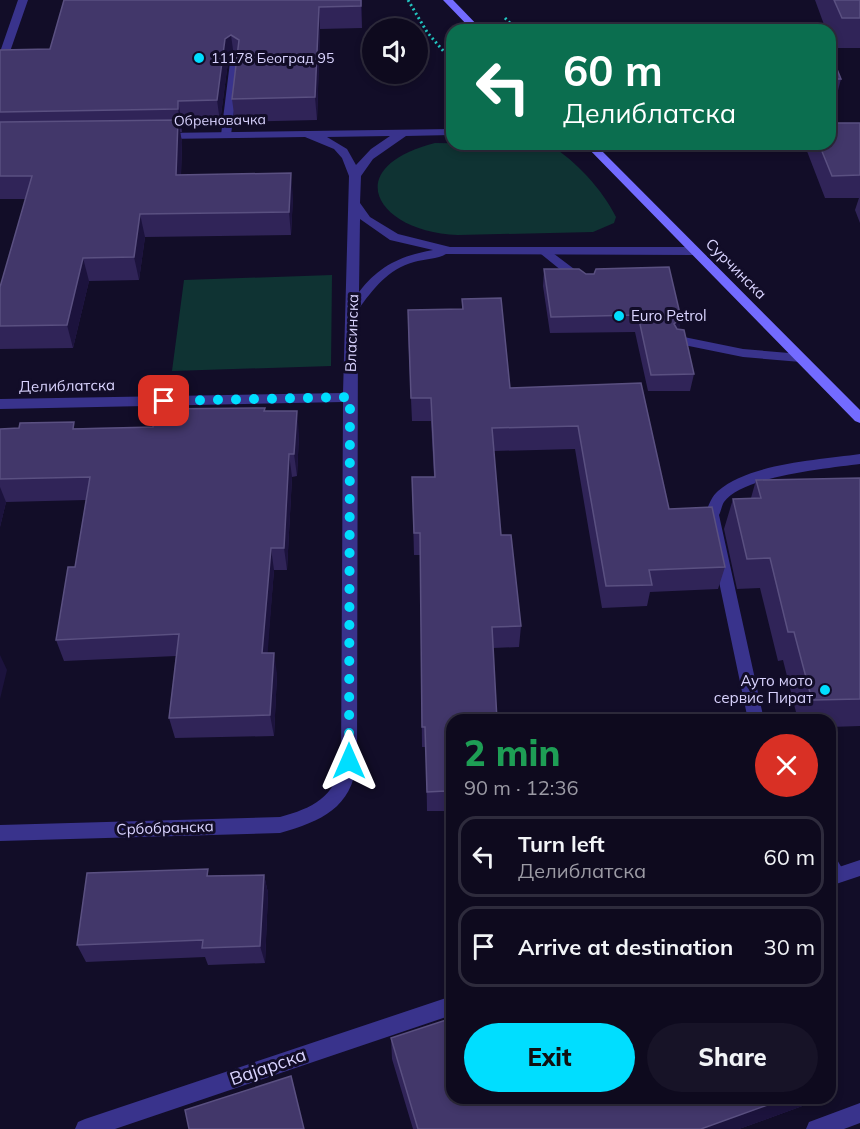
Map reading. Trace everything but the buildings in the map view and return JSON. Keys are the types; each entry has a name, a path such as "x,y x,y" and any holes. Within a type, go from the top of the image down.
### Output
{"main road":[{"path":"448,0 471,24"},
{"name":"Сурчинска","path":"595,150 860,418"}],"street":[{"path":"0,66 23,0"},
{"path":"226,135 235,63"},
{"path":"355,176 359,168 378,149 404,132"},
{"name":"Обреновачка","path":"155,136 446,132"},
{"name":"Власинска","path":"305,134 324,139 344,151 355,176 350,397 349,761 344,786 325,806"},
{"path":"354,203 366,219 394,237 450,251"},
{"path":"353,308 373,281 388,266 403,260 450,251 694,251"},
{"path":"545,251 588,285"},
{"path":"679,340 743,353 801,358"},
{"name":"Делиблатска","path":"0,404 350,397"},
{"path":"755,714 712,515 720,496 738,484 795,470 860,459"},
{"name":"Србобранска","path":"0,833 280,825 309,817 325,806"},
{"path":"836,871 860,868"},
{"name":"Вајарска","path":"85,1129 446,1007"},
{"path":"816,1129 860,1113"}],"path":[{"path":"408,0 427,32 446,54"}],"green space":[{"path":"435,143 446,143 446,150 557,150 588,176 616,217 614,223 593,232 458,235 430,231 407,223 390,212 380,198 378,183 386,168 405,154"},
{"path":"332,275 331,366 172,371 184,280"}],"place":[{"name":"11178 Београд 95","path":"199,58"},
{"name":"Euro Petrol","path":"619,316"},
{"name":"Ауто мото сервис Пират","path":"825,690"}],"route":[{"path":"164,401 350,397 349,761"}]}
